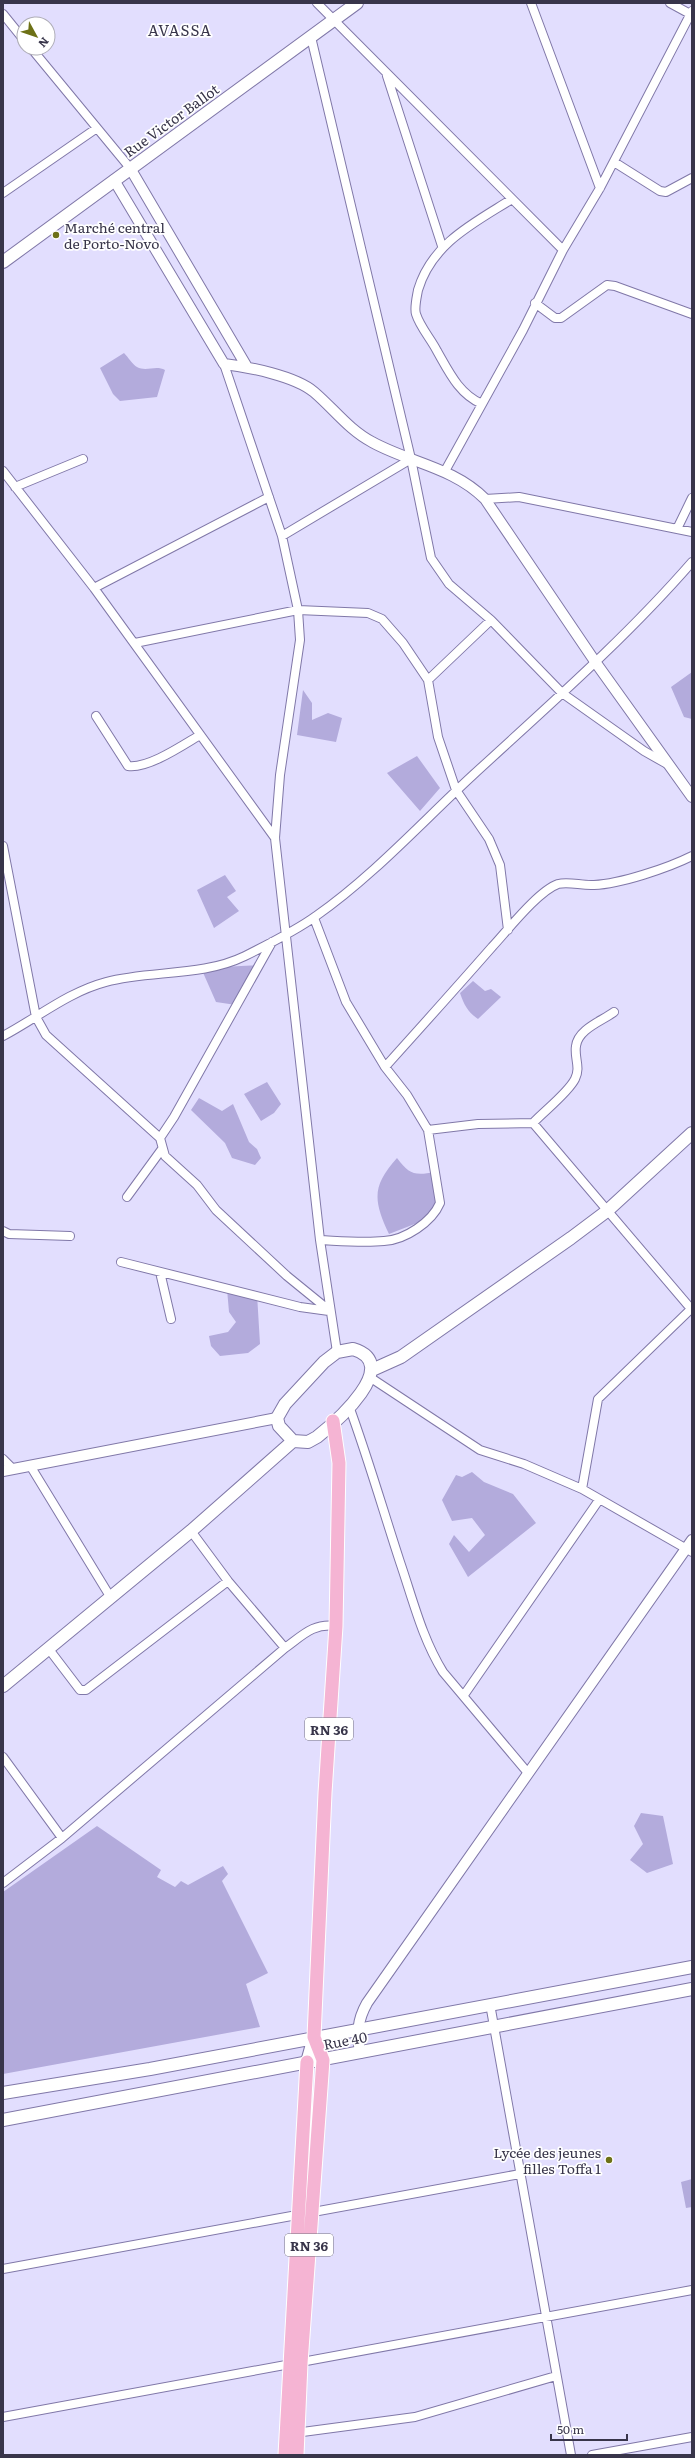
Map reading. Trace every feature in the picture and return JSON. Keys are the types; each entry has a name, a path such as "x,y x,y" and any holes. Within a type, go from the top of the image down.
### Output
{"main road":[{"name":"Rue Victor Ballot","path":"3,262 357,3"},
{"path":"3,1686 191,1531 293,1442 308,1442 324,1432 361,1394 372,1374 401,1357 571,1238 607,1211 692,1133"},
{"path":"293,1442 279,1426 277,1418 285,1404 324,1362 337,1352 353,1349 360,1352 370,1362 372,1374"},
{"name":"RN 36","path":"305,2212 306,2062 314,2036 325,1793 336,1626 339,1463 334,1421"},
{"name":"Rue 40","path":"3,2093 150,2069 314,2036 692,1967"},
{"name":"Rue 40","path":"3,2120 692,1989"},
{"name":"RN 36","path":"297,2455 292,2434 305,2212 323,2060 314,2036"},
{"name":"RN 36","path":"285,2455 292,2434"}],"street":[{"path":"316,3 563,250"},
{"path":"531,3 600,188"},
{"path":"445,471 523,330 535,303 563,250 600,188 692,13 670,3"},
{"path":"3,14 16,30"},
{"path":"311,37 411,459 431,558 449,584 491,620 562,693 644,751 667,764"},
{"path":"38,56 130,168 247,367"},
{"path":"387,74 442,246"},
{"path":"3,193 96,128"},
{"path":"614,162 660,191 666,192 692,178"},
{"path":"114,180 224,364 282,536 298,610 300,640 280,775 275,838 320,1240 337,1352"},
{"path":"482,404 470,398 461,389 415,313 421,281 434,256 442,246 453,236 512,199"},
{"path":"535,303 555,318 561,318 608,285 616,286 692,314"},
{"path":"224,364 247,367 305,386 362,437 386,450 445,471 475,489 485,499 596,663 692,797"},
{"path":"15,487 83,459"},
{"path":"282,536 411,459"},
{"path":"3,471 135,643 200,736 275,838"},
{"path":"94,588 269,497"},
{"path":"485,499 519,497 692,532"},
{"path":"677,529 692,498"},
{"path":"3,1036 36,1017 56,1003 105,982 186,971 222,964 243,957 314,918 360,880 456,790 596,663 666,592 692,562"},
{"path":"135,643 298,610 375,614 382,619 403,643 428,680 438,737 456,790 489,839 500,864 508,930"},
{"path":"428,680 491,620"},
{"path":"96,716 128,766 135,767 169,753 200,736"},
{"path":"3,846 36,1017 40,1027 54,1044 160,1138 162,1149 171,1163 197,1185 216,1210 287,1276 330,1311"},
{"path":"385,1067 508,930 548,889 558,884 609,884 645,873 657,872 692,856"},
{"path":"314,918 346,1002 385,1067 407,1095 428,1130 440,1203 430,1218 402,1236 385,1242 320,1240"},
{"path":"160,1138 174,1117 272,941"},
{"path":"428,1130 478,1124 533,1123 574,1081 579,1065 576,1045 581,1036 589,1027 602,1021 614,1012"},
{"path":"533,1123 692,1309 598,1398 582,1489"},
{"path":"128,1197 162,1149"},
{"path":"3,1231 9,1234 70,1236"},
{"path":"120,1262 300,1307 330,1311"},
{"path":"160,1272 171,1319"},
{"path":"360,2053 356,2029 360,2015 367,2003 528,1773 690,1547 599,1500 582,1489 524,1464 480,1450 372,1374"},
{"path":"349,1406 376,1480 386,1522 417,1616 437,1662 528,1773"},
{"path":"3,1471 31,1467 277,1418"},
{"path":"3,1460 13,1469"},
{"path":"31,1467 111,1598"},
{"path":"464,1695 599,1500"},
{"path":"191,1531 228,1581 285,1648"},
{"path":"48,1648 80,1690 86,1690 228,1581"},
{"path":"3,1883 62,1838 285,1648 315,1627 323,1624 336,1626"},
{"path":"3,1757 62,1838"},
{"path":"490,2004 571,2455"},
{"path":"3,2269 305,2212 520,2174"},
{"path":"3,2417 692,2290"},
{"path":"292,2434 415,2417 556,2376"},
{"path":"592,2455 692,2437"}],"shaded area":[{"path":"124,353 137,367 144,369 158,368 165,370 157,397 120,401 113,394 100,368"},
{"path":"692,672 692,719 684,717 671,687"},
{"path":"303,690 312,703 312,720 328,713 342,718 336,742 297,735"},
{"path":"417,756 440,788 420,811 387,773"},
{"path":"225,875 236,891 227,897 239,911 214,928 197,890"},
{"path":"259,965 236,1005 216,1002 201,968"},
{"path":"473,981 485,991 491,989 501,997 478,1019 467,1008 460,993"},
{"path":"267,1082 281,1104 274,1113 261,1121 244,1094"},
{"path":"199,1098 222,1111 233,1104 249,1142 257,1149 261,1158 255,1165 232,1158 225,1143 191,1110"},
{"path":"397,1158 405,1168 417,1174 435,1172 440,1203 430,1218 389,1234 380,1212 378,1194 379,1185 383,1177"},
{"path":"227,1289 257,1294 260,1344 248,1353 220,1356 211,1346 209,1336 228,1332 236,1322 229,1312"},
{"path":"472,1472 484,1482 513,1494 536,1523 468,1577 449,1544 454,1535 469,1552 485,1535 472,1518 452,1521 442,1500 456,1475 462,1477"},
{"path":"641,1813 663,1816 673,1864 647,1873 630,1860 643,1844 634,1826"},
{"path":"97,1826 161,1870 157,1877 175,1887 181,1881 188,1885 223,1866 228,1874 222,1881 268,1973 246,1984 260,2027 3,2074 3,1892"},
{"path":"692,2179 692,2207 686,2208 681,2182"}],"place":[{"name":"Marché central de Porto-Novo","path":"56,235"},
{"name":"Lycée des jeunes filles Toffa 1","path":"609,2160"}],"district":[{"name":"AVASSA","path":"180,29"}]}
